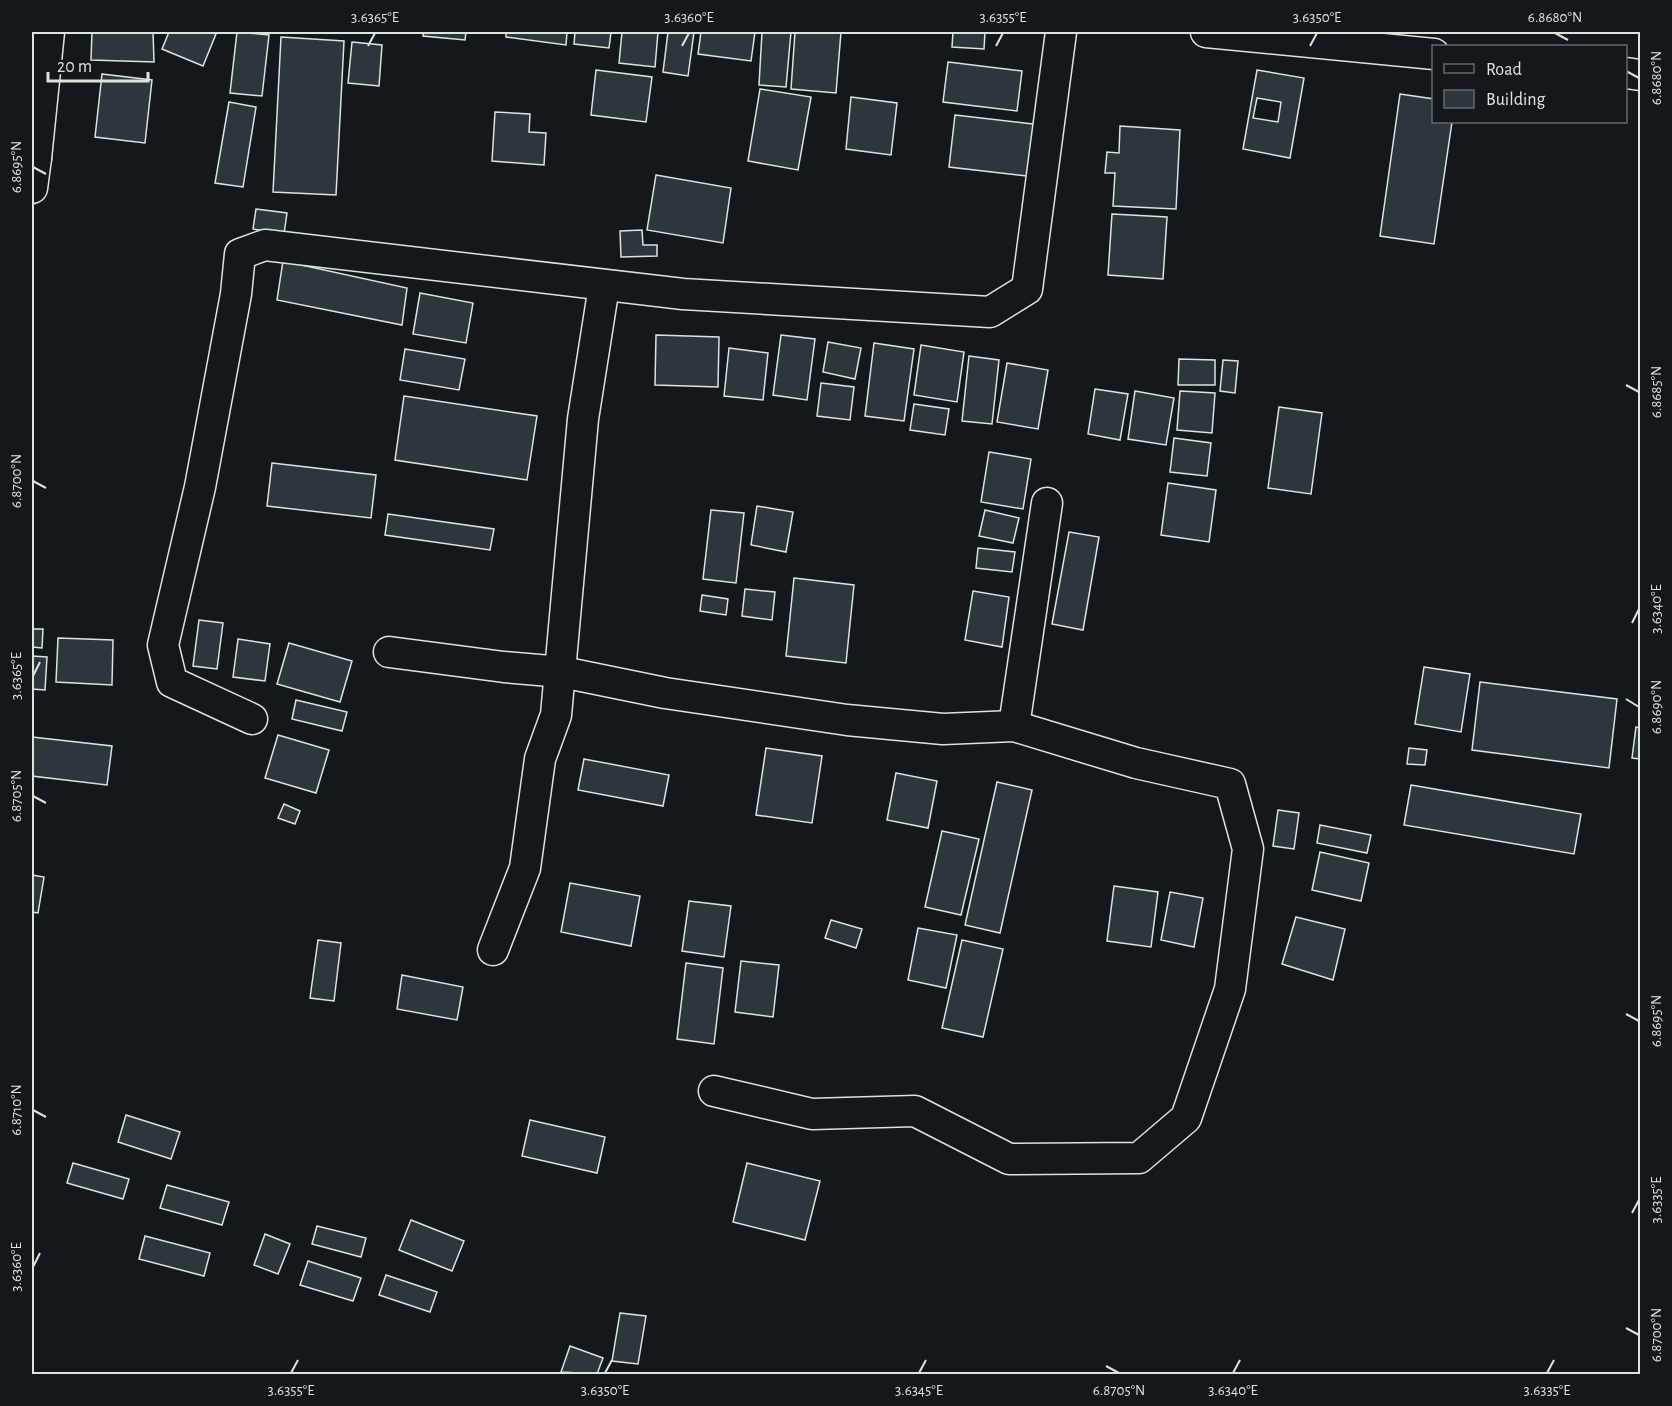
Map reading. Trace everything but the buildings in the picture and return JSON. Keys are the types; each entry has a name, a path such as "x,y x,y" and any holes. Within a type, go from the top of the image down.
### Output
{"street":[{"path":"32,188 49,32"},
{"path":"252,719 172,682 163,645 200,487 236,294 240,254 265,245 683,294 990,312 1027,289 1061,32"},
{"path":"1206,32 1432,54"},
{"path":"493,950 525,868 540,759 556,715 562,672 583,418 604,285"},
{"path":"1014,726 1047,503"},
{"path":"389,652 562,672 664,693 847,720 943,729 1014,726 1136,763 1230,784 1248,849 1230,989 1186,1118 1139,1158 1009,1159 915,1111 812,1114 714,1091"}]}
